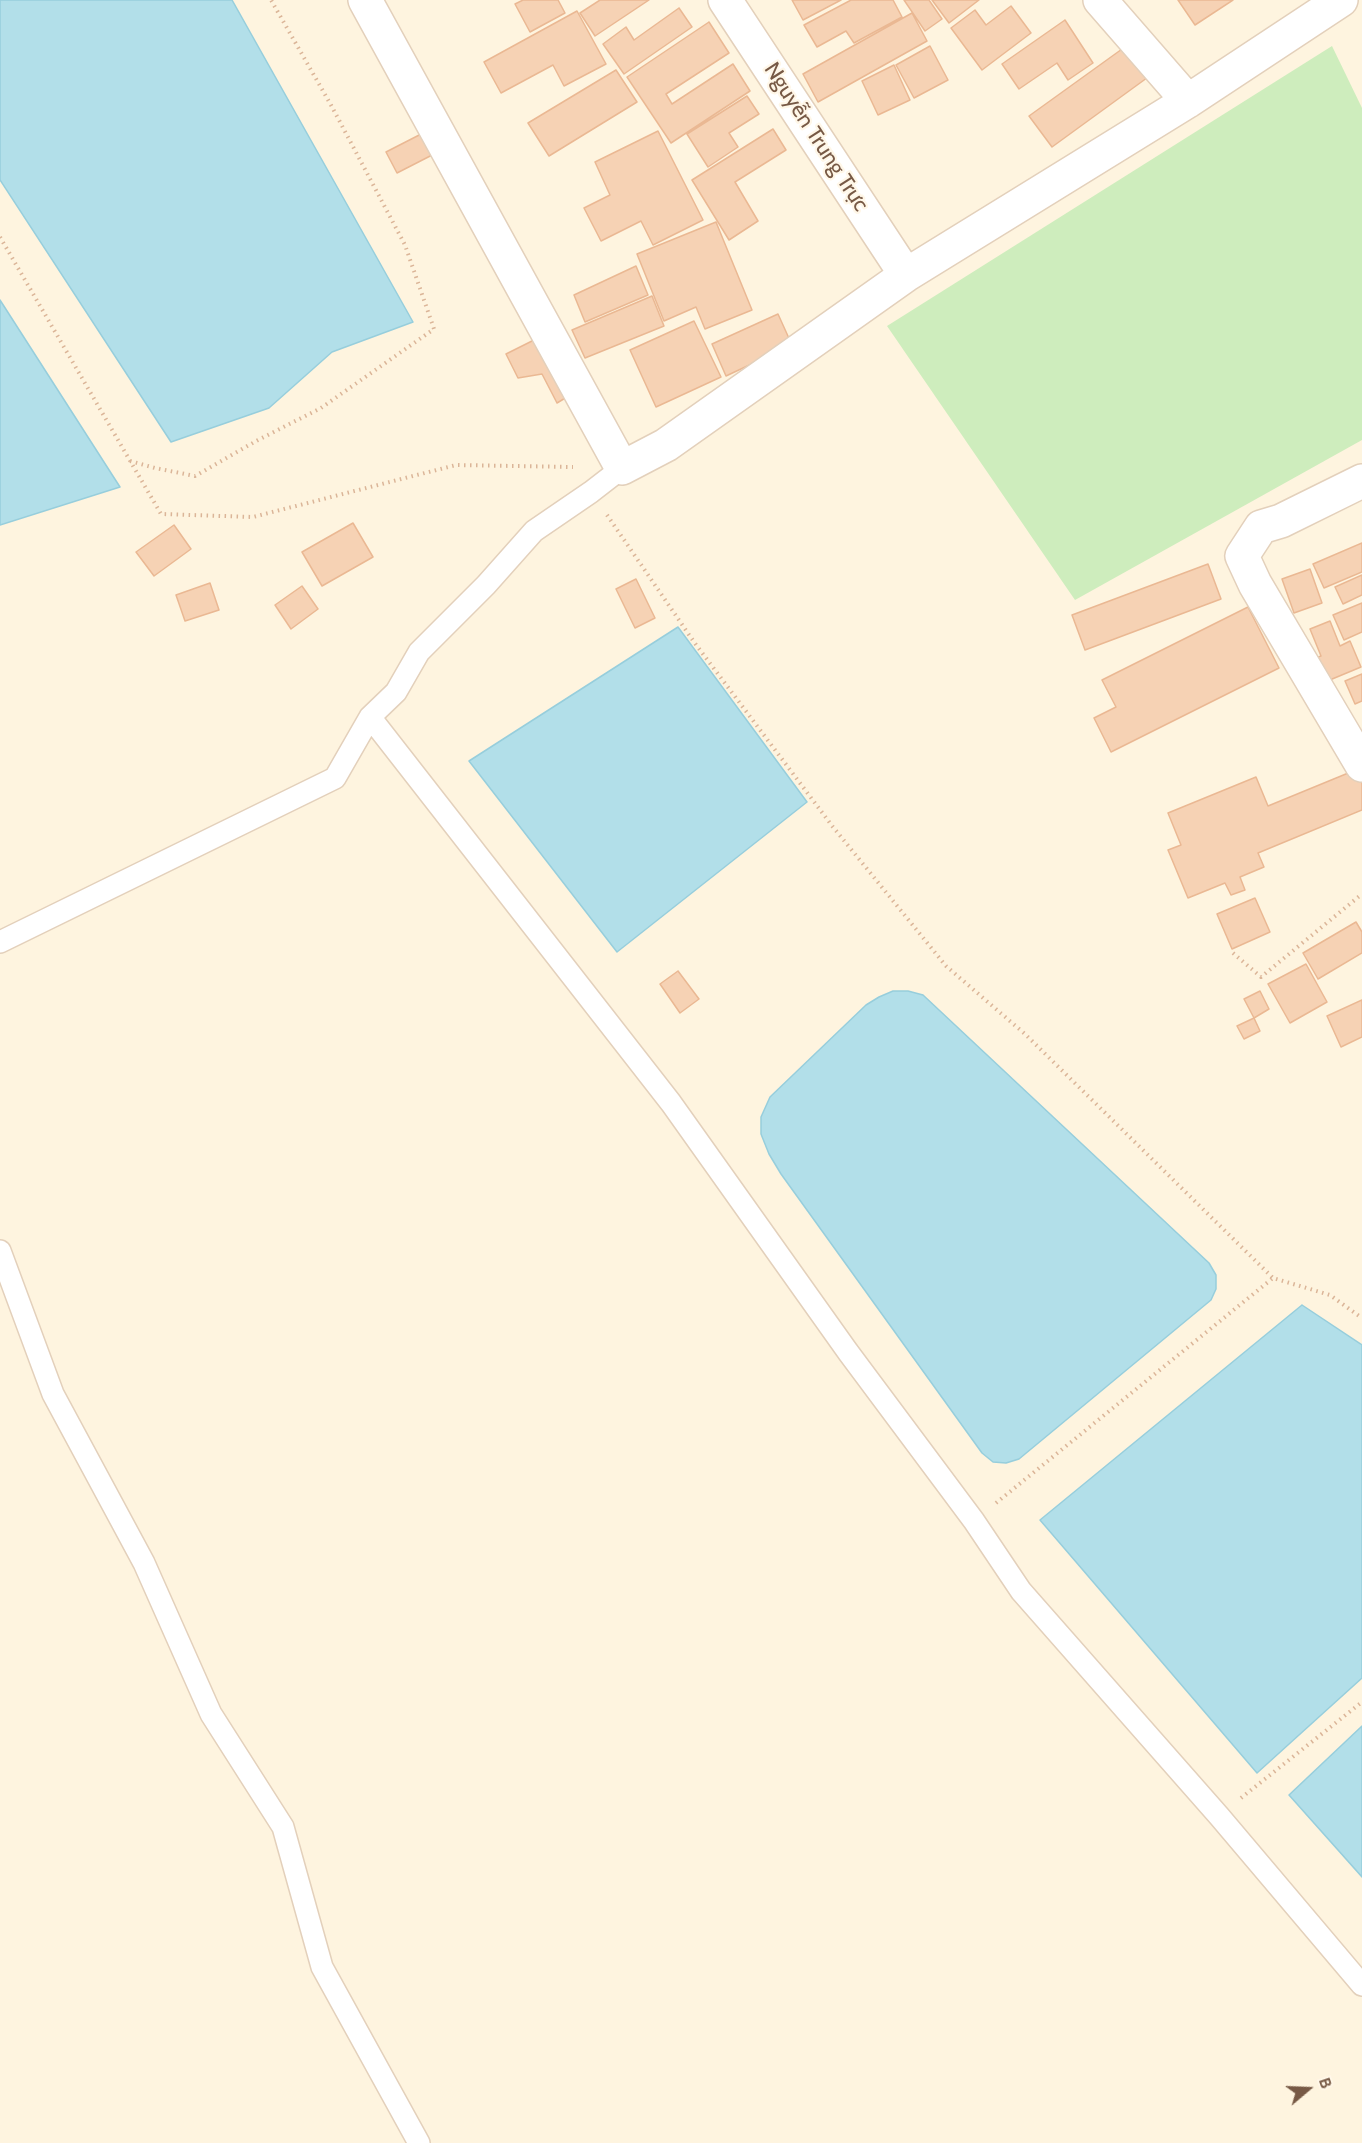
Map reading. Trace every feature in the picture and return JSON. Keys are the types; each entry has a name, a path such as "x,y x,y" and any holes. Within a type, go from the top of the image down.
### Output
{"street":[{"path":"365,0 622,468 666,445 906,275 1188,101 1341,0"},
{"name":"Nguyễn Trung Trực","path":"725,0 906,275"},
{"path":"1100,0 1188,101"},
{"path":"1359,0 1362,6"},
{"path":"1362,481 1281,520 1261,527 1242,556 1255,584 1362,765"}],"lane":[{"path":"0,942 335,778 370,717 396,692 419,652 486,585 534,531 622,468"},
{"path":"370,717 671,1103 848,1352 974,1521 1021,1591 1219,1816 1362,1985"},
{"path":"0,1251 53,1394 144,1563 211,1714 283,1827 322,1967 419,2143"}],"path":[{"path":"130,461 195,476 321,408 434,329 405,245 331,105 271,0"},
{"path":"0,237 161,514 253,518 456,465 622,468"},
{"path":"591,492 694,642 833,827 946,966 1024,1034 1273,1278 1330,1295 1362,1318"},
{"path":"1233,953 1261,976 1362,894"},
{"path":"974,1521 1273,1278"},
{"path":"1219,1816 1362,1702"}],"green space":[{"path":"1332,46 1362,108 1362,440 1075,600 887,326"}],"water":[{"path":"0,0 232,0 413,322 332,352 269,408 171,442 0,180"},
{"path":"0,300 120,487 0,525"},
{"path":"678,627 807,802 617,952 469,761"},
{"path":"893,991 908,991 923,995 1209,1263 1216,1275 1216,1289 1211,1300 1019,1459 1006,1463 993,1462 982,1453 781,1174 761,1134 761,1117 770,1097 866,1005"},
{"path":"1302,1305 1362,1345 1362,1678 1257,1773 1040,1520"},
{"path":"1362,1726 1362,1877 1289,1795"}],"building":[{"path":"523,0 558,0 565,13 530,32 515,4"},
{"path":"600,0 649,0 595,36 580,13"},
{"path":"792,0 841,0 803,20"},
{"path":"851,0 893,0 902,17 854,43 846,31 817,47 804,25"},
{"path":"904,0 929,0 942,19 925,31"},
{"path":"932,0 979,0 949,23"},
{"path":"1178,0 1233,0 1195,25"},
{"path":"1011,6 1031,33 982,70 951,28 975,10 986,25"},
{"path":"679,8 692,27 624,74 603,44 626,27 634,40"},
{"path":"577,11 606,64 564,86 553,65 501,93 484,62"},
{"path":"912,13 927,41 818,102 803,74"},
{"path":"1065,20 1093,63 1068,80 1057,63 1019,89 1002,64"},
{"path":"709,22 729,53 666,94 672,104 733,64 750,91 671,143 627,77"},
{"path":"1129,44 1151,75 1052,147 1029,116"},
{"path":"930,46 948,80 914,98 896,65"},
{"path":"894,65 910,100 878,115 862,81"},
{"path":"616,70 637,102 549,156 528,123"},
{"path":"747,96 759,114 729,133 738,147 708,167 687,134"},
{"path":"773,129 786,150 735,182 758,221 729,240 692,180"},
{"path":"427,131 438,152 397,173 386,152"},
{"path":"658,131 703,220 653,245 641,221 601,241 584,208 610,195 595,162"},
{"path":"716,222 752,310 705,329 696,307 664,321 637,254"},
{"path":"636,266 648,295 585,322 574,295"},
{"path":"652,296 664,326 585,358 572,330"},
{"path":"778,314 792,345 726,376 712,344"},
{"path":"694,321 721,377 656,407 630,350"},
{"path":"542,336 572,394 557,403 542,374 518,378 506,354"},
{"path":"353,523 373,557 322,586 302,552"},
{"path":"174,525 191,549 154,576 136,552"},
{"path":"1362,543 1362,572 1324,588 1313,564"},
{"path":"1208,564 1221,599 1085,650 1072,615"},
{"path":"1310,569 1322,603 1294,613 1282,579"},
{"path":"1362,575 1362,595 1343,604 1335,587"},
{"path":"636,579 655,618 635,628 616,589"},
{"path":"210,583 219,610 185,621 176,595"},
{"path":"302,586 318,609 291,629 275,605"},
{"path":"1362,603 1362,632 1344,640 1333,615"},
{"path":"1248,607 1279,668 1111,752 1094,718 1116,707 1102,680"},
{"path":"1330,621 1340,646 1350,641 1361,667 1325,682 1315,658 1321,656 1310,629"},
{"path":"1362,674 1362,701 1355,704 1345,681"},
{"path":"1358,769 1362,779 1362,810 1258,853 1264,867 1240,877 1245,890 1231,895 1225,883 1188,898 1168,850 1181,845 1168,813 1256,777 1268,806"},
{"path":"1255,898 1270,932 1232,949 1217,914"},
{"path":"1356,922 1362,932 1362,953 1318,979 1303,953"},
{"path":"1306,964 1327,1002 1290,1023 1268,984"},
{"path":"678,971 699,999 680,1013 660,984"},
{"path":"1260,991 1269,1009 1254,1018 1244,999"},
{"path":"1362,1000 1362,1037 1341,1047 1327,1016"},
{"path":"1254,1018 1260,1031 1244,1039 1237,1026"}]}
